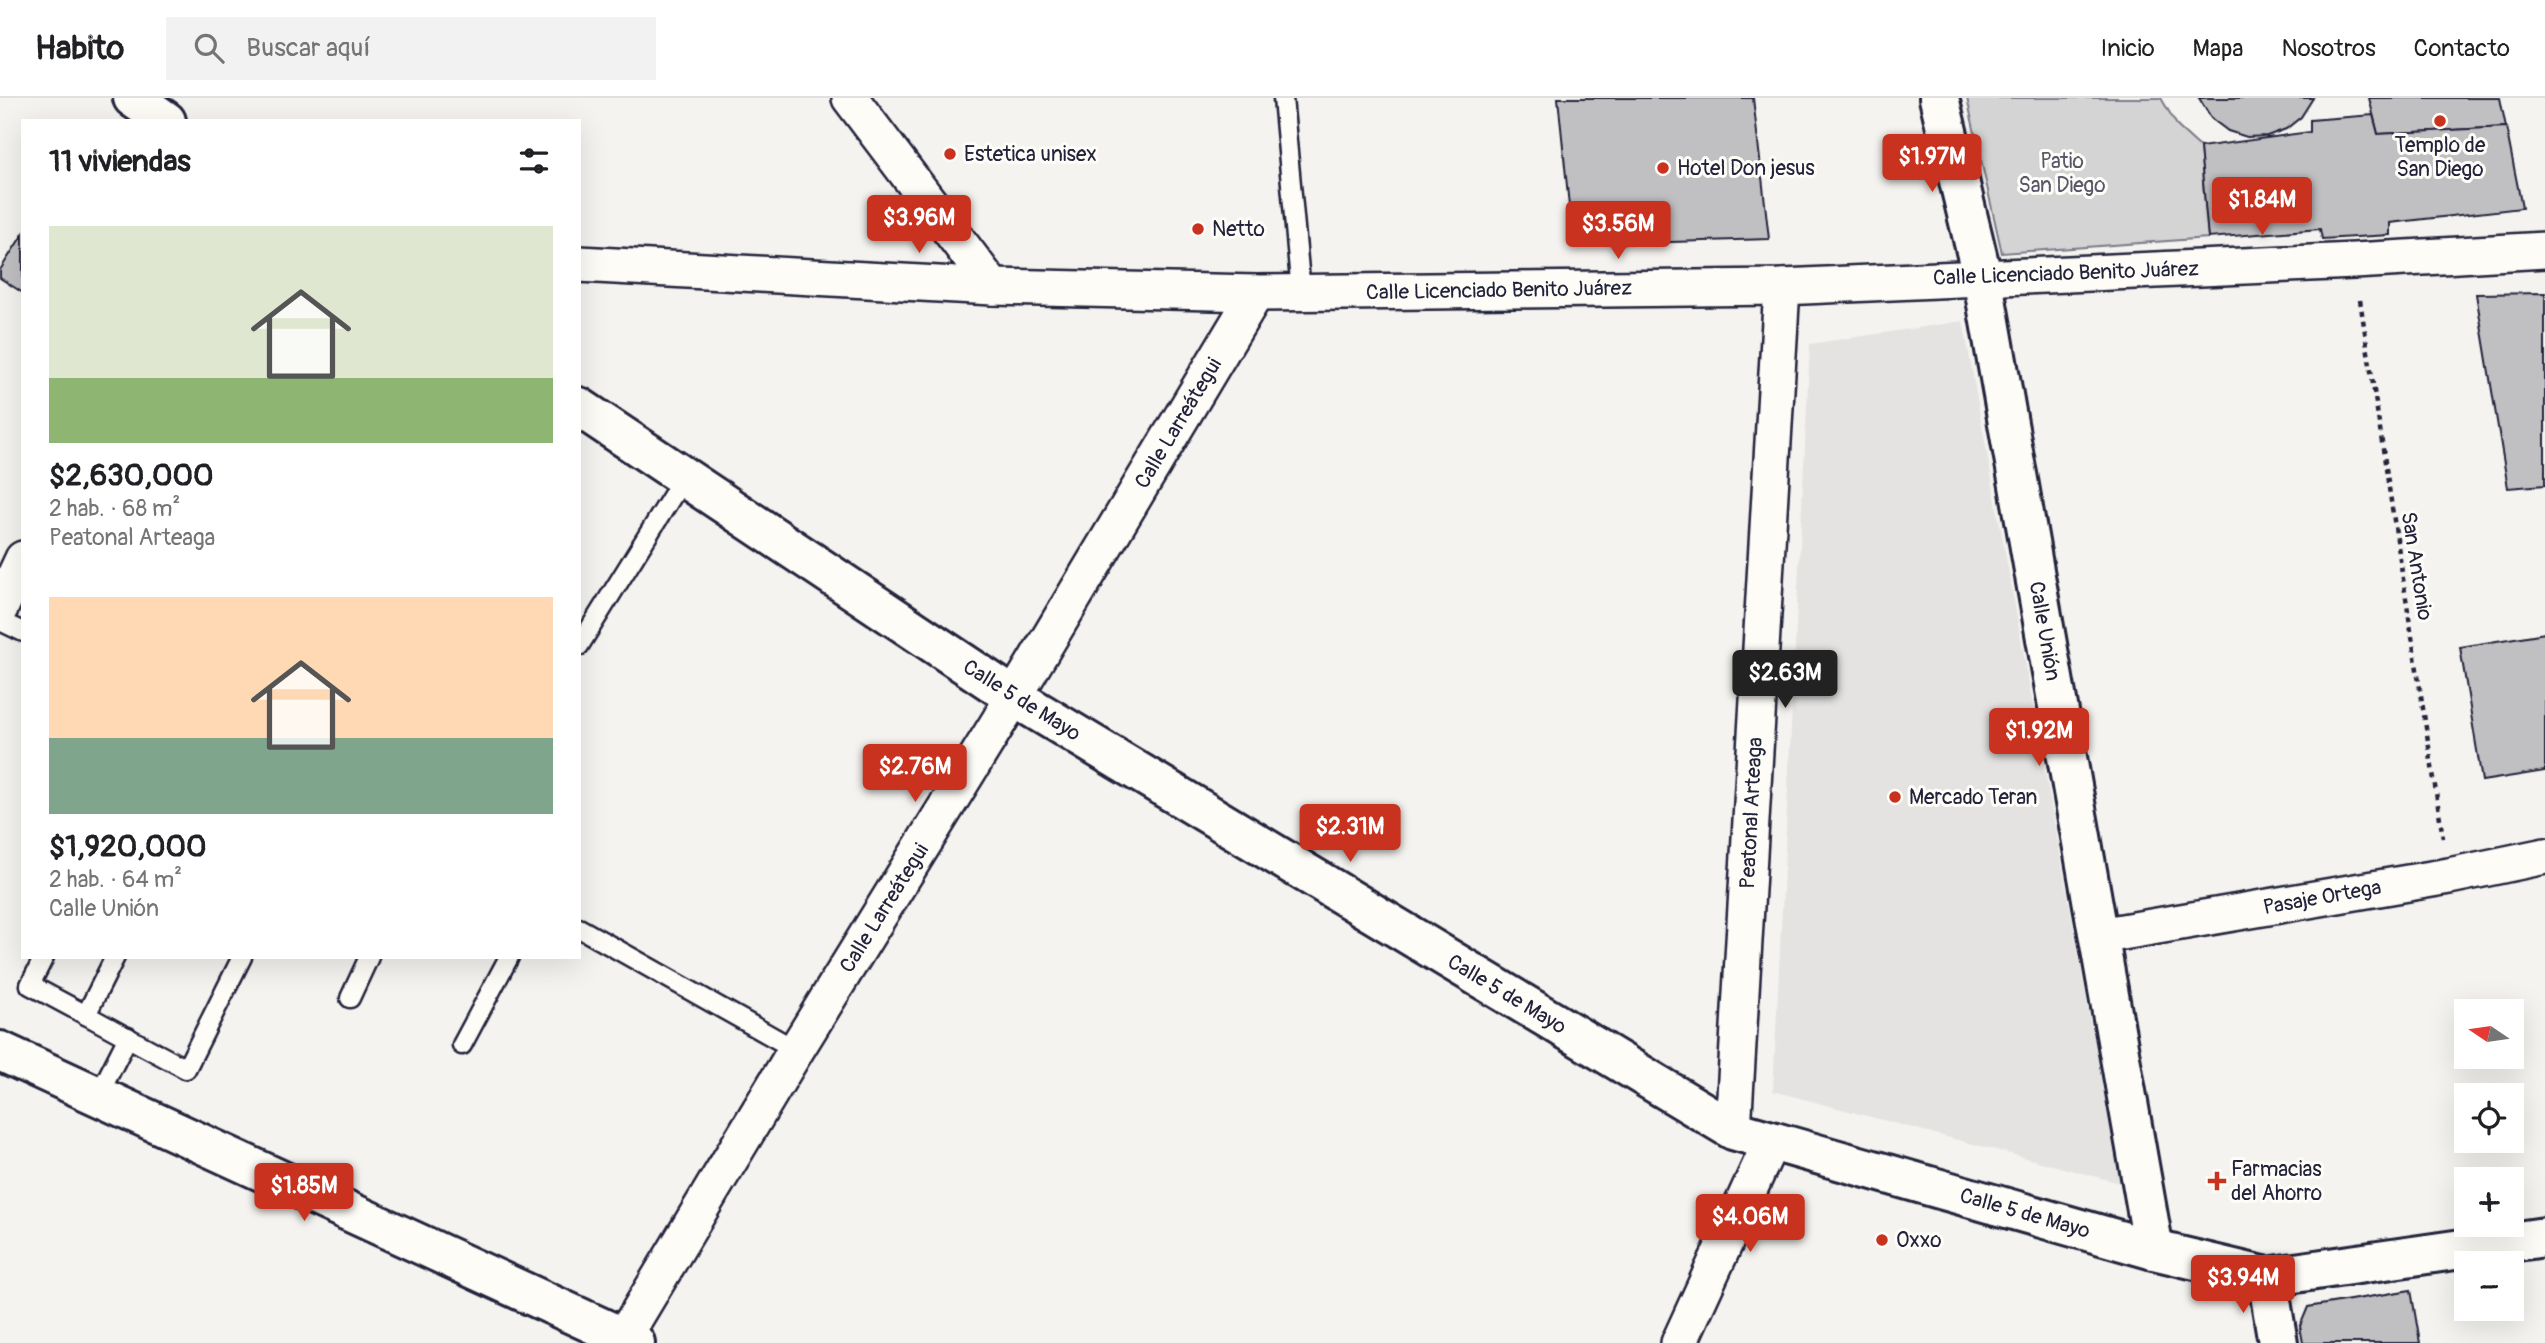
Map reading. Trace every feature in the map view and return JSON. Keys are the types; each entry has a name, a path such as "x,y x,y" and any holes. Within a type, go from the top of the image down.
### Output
{"main road":[{"path":"133,98 163,119"},
{"path":"175,119 188,98"},
{"name":"Calle Unión","path":"1939,98 1982,276 2154,1250"},
{"name":"Calle 5 de Mayo","path":"581,408 1014,697 1733,1130 2154,1250 2267,1277 2545,1237"},
{"path":"0,1051 626,1341"},
{"path":"2267,1277 2278,1343"}],"street":[{"path":"850,98 993,287"},
{"name":"Calle Licenciado Benito Juárez","path":"581,264 993,287 1256,293 1782,286 2545,250"},
{"name":"Peatonal Arteaga","path":"1733,1130 1782,286"},
{"name":"Calle Larreátegui","path":"626,1341 796,1050 1014,697 1256,293"},
{"path":"0,608 21,563"},
{"name":"Pasaje Ortega","path":"2099,936 2449,876 2545,856"},
{"path":"1679,1343 1771,1142"}],"lane":[{"path":"1283,98 1301,292"},
{"path":"581,643 684,477"},
{"path":"0,621 21,631"},
{"path":"581,929 796,1050"},
{"path":"43,959 30,985 186,1069 241,959"},
{"path":"86,1015 114,959"},
{"path":"350,998 368,959"},
{"path":"462,1045 508,959"},
{"path":"98,1096 128,1037"}],"path":[{"name":"San Antonio","path":"2354,261 2449,876"}],"shaded area":[{"path":"1963,321 2120,1183 1773,1091 1810,344"}],"green space":[{"name":"Patio San Diego","path":"1967,98 2161,98 2178,127 2200,147 2208,238 2002,253"}],"building":[{"name":"Hotel Don jesus","path":"1558,98 1753,98 1769,239 1573,245"},
{"path":"2199,98 2313,98 2301,117 2286,129 2267,136 2247,137 2228,131 2212,119"},
{"name":"Templo de San Diego","path":"2369,98 2500,98 2506,127 2378,134"},
{"path":"2373,115 2378,134 2506,127 2522,208 2390,223 2390,235 2322,239 2320,229 2208,238 2200,147 2310,132 2310,120"},
{"path":"21,237 21,292 0,278 0,270"},
{"path":"2545,293 2545,485 2508,488 2476,294"},
{"path":"2545,633 2545,771 2482,781 2460,647"},
{"path":"2411,1290 2420,1343 2303,1343 2300,1326 2308,1307"}],"place":[{"name":"Templo de San Diego","path":"2440,121"},
{"name":"Estetica unisex","path":"950,154"},
{"name":"Hotel Don jesus","path":"1663,168"},
{"name":"Netto","path":"1198,229"},
{"name":"Mercado Teran","path":"1895,797"},
{"name":"Farmacias del Ahorro","path":"2217,1181"},
{"name":"Oxxo","path":"1882,1240"}]}
